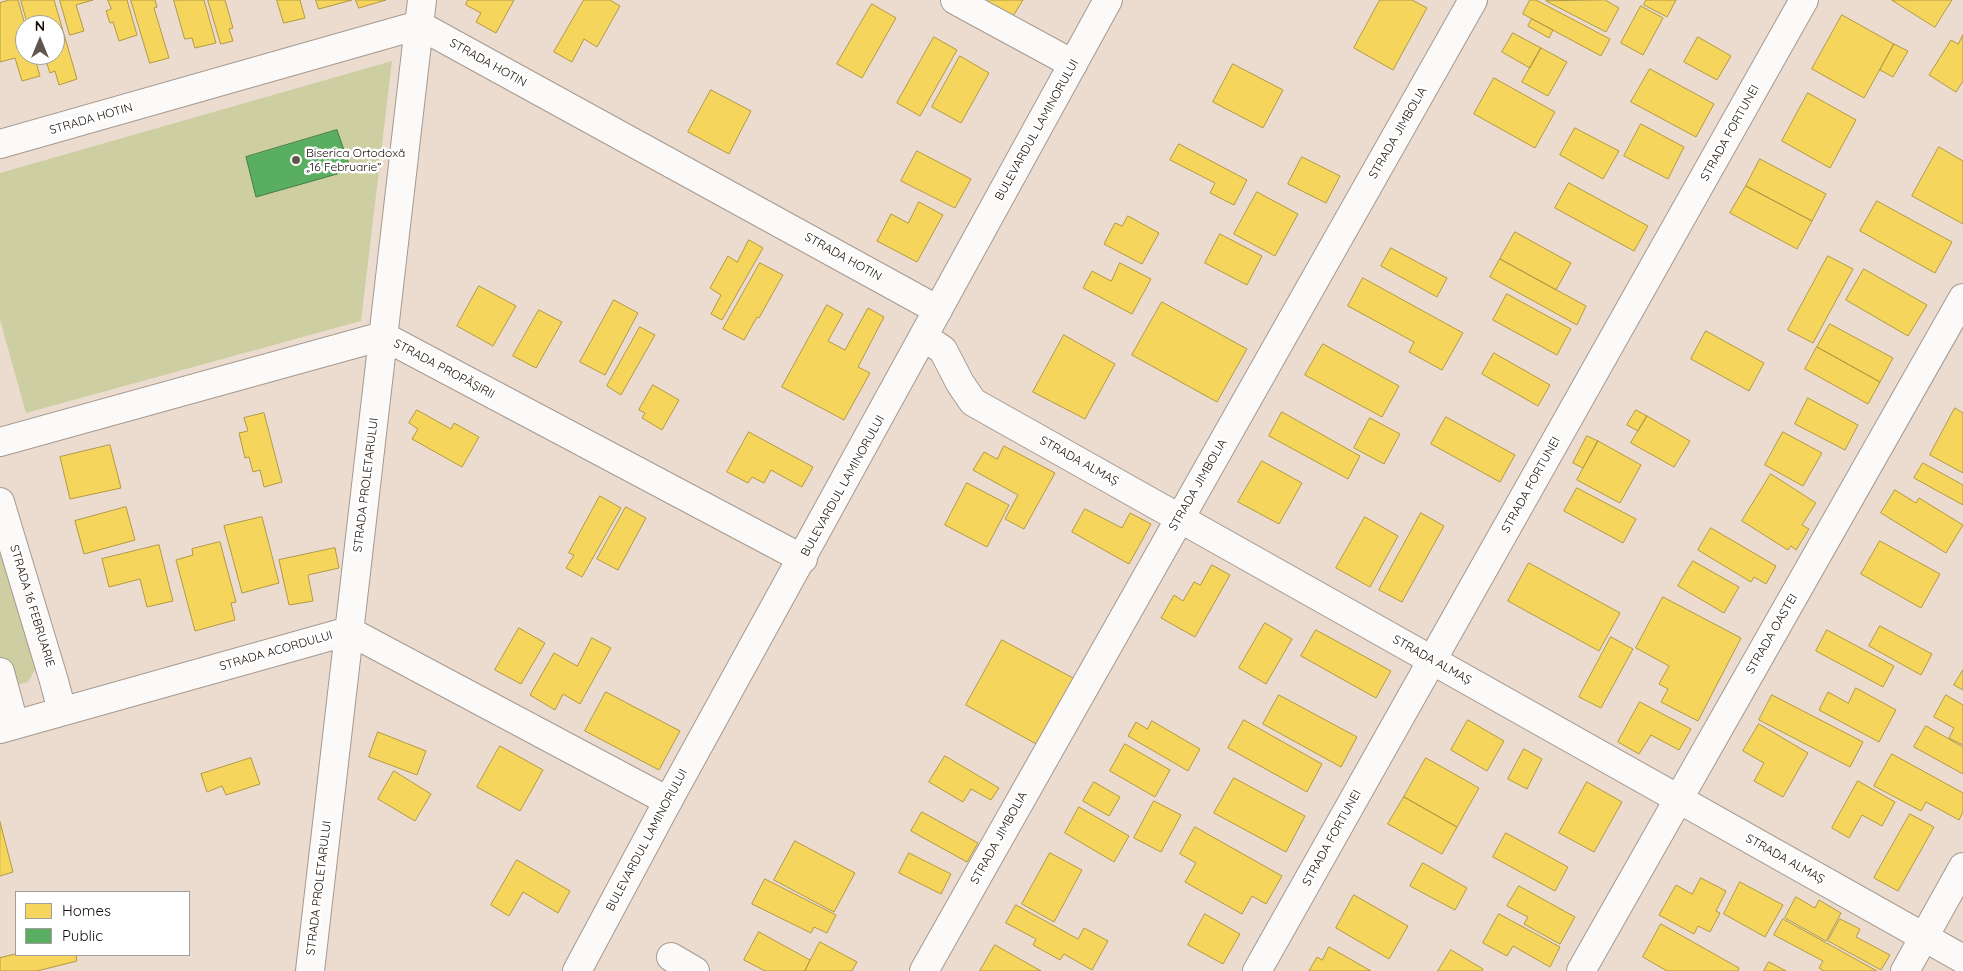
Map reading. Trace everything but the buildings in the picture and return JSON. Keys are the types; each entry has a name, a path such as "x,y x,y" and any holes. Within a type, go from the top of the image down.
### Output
{"street":[{"path":"955,0 1073,64"},
{"name":"BULEVARDUL LAMINORULUI","path":"577,971 668,801 803,559 1108,0"},
{"name":"STRADA JIMBOLIA","path":"924,971 1473,0"},
{"name":"STRADA FORTUNEI","path":"1257,971 1804,0"},
{"name":"STRADA HOTIN","path":"0,144 420,12 938,310"},
{"name":"STRADA PROLETARULUI","path":"310,971 420,12"},
{"name":"STRADA OASTEI","path":"1582,971 1963,298"},
{"name":"STRADA PROPĂȘIRII","path":"0,442 383,336 803,559"},
{"name":"STRADA ALMAȘ","path":"924,337 943,350 960,383 974,402 1963,959"},
{"name":"STRADA 16 FEBRUARIE","path":"0,502 62,711"},
{"name":"STRADA ACORDULUI","path":"7,727 349,631 668,801"},
{"path":"0,672 7,727"},
{"path":"1905,971 1963,867"},
{"path":"671,957 695,971"}],"green space":[{"path":"392,61 361,321 26,413 0,320 0,173"},
{"path":"0,546 35,664 35,670 28,682 16,685 0,659"}],"place":[{"name":"Biserica Ortodoxă „16 Februarie”","path":"296,160"}]}
